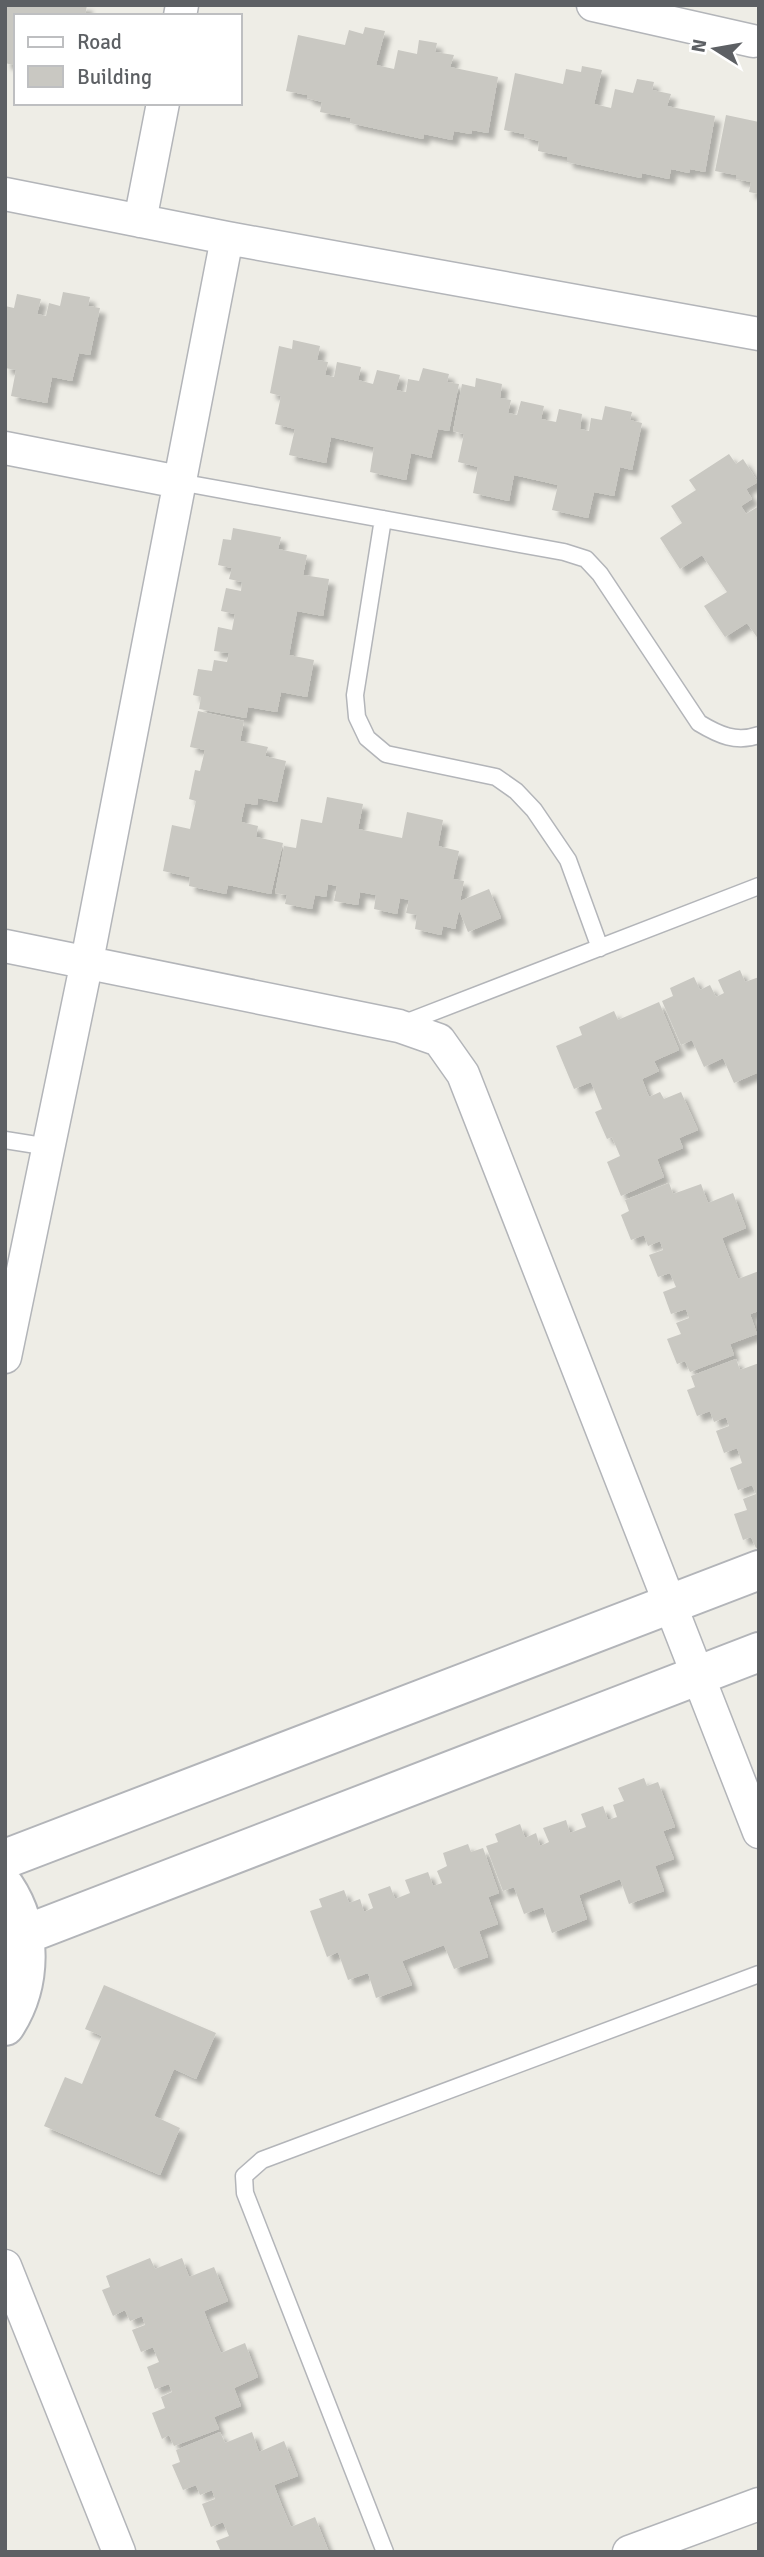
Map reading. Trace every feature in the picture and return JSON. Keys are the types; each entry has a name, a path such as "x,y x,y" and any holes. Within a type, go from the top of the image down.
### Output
{"street":[{"path":"593,5 753,41"},
{"path":"140,221 163,105"},
{"path":"5,194 227,238 759,334"},
{"path":"5,1357 87,961 227,238"},
{"path":"5,448 179,482"},
{"path":"5,946 398,1026 439,1040 463,1074 759,1832"},
{"path":"5,1859 759,1570"},
{"path":"24,1935 759,1652"},
{"path":"5,1887 15,1901 24,1935 26,1973 16,2010 5,2026"},
{"path":"5,2266 119,2552"},
{"path":"629,2552 759,2504"}],"lane":[{"path":"179,482 564,552 586,559 600,573 699,723 720,735 745,740 759,734"},
{"path":"383,519 355,695 357,717 367,738 386,754 496,778 516,792 534,810 568,860 600,948"},
{"path":"398,1026 759,886"},
{"path":"5,1140 49,1147"},
{"path":"384,2552 245,2193 244,2176 262,2160 759,1974"}],"building":[{"path":"5,5 87,5 85,14 14,14 14,63 5,63"},
{"path":"365,27 385,31 376,65 394,69 398,50 417,54 419,40 437,43 435,52 454,55 450,67 498,77 488,133 454,131 452,140 424,134 423,139 350,123 351,118 320,112 322,102 307,98 307,95 286,91 298,35 345,45 349,30 363,34"},
{"path":"582,66 602,70 594,104 611,108 615,89 633,93 637,79 654,82 652,90 671,94 667,106 715,116 705,172 690,169 689,173 671,169 669,179 642,173 641,178 567,162 567,157 538,151 539,141 524,137 524,134 504,130 515,73 563,84 566,69 581,72"},
{"path":"726,115 759,122 759,194 749,192 751,182 736,179 736,175 715,171"},
{"path":"63,292 90,297 88,306 100,308 90,355 79,353 72,381 52,377 47,403 11,396 16,370 5,368 5,306 14,308 17,294 41,299 37,314 46,316 49,303 60,306"},
{"path":"293,340 320,346 317,360 328,362 325,375 334,377 337,362 361,367 358,380 373,384 377,370 400,375 396,390 406,392 408,379 419,381 423,368 449,374 447,382 459,384 449,431 438,429 431,458 411,453 406,480 370,472 374,447 331,437 326,463 289,455 295,429 275,424 281,396 270,393 279,346 292,349"},
{"path":"476,378 502,384 500,398 511,400 508,413 517,415 521,401 544,406 541,419 556,422 559,409 582,414 580,429 589,431 591,418 602,420 605,406 632,412 630,420 642,423 632,470 620,467 614,496 594,492 588,518 552,510 558,485 514,475 509,501 473,493 478,467 458,462 464,434 453,431 462,384 475,387"},
{"path":"729,454 736,464 743,459 758,482 746,489 752,499 741,506 746,514 759,506 759,640 747,623 725,637 704,606 727,592 702,555 680,569 660,538 682,523 671,506 696,490 689,480"},
{"path":"233,528 281,537 278,549 307,555 303,575 329,579 323,616 297,611 289,655 314,660 307,697 281,692 277,712 248,707 246,718 199,709 201,697 193,695 198,669 212,671 214,660 227,662 229,653 214,651 218,627 232,630 235,614 221,611 226,588 241,591 242,582 229,579 232,568 218,565 223,539 231,540"},
{"path":"198,711 244,721 240,741 268,747 265,756 286,761 277,802 258,798 257,805 245,803 241,822 258,826 256,837 283,843 271,894 228,885 226,894 189,886 190,877 163,871 172,825 190,829 196,801 189,799 195,770 200,771 205,750 190,747"},
{"path":"327,797 363,804 358,829 402,838 407,812 443,820 438,846 459,851 453,879 464,881 460,901 489,889 501,918 468,932 459,910 455,929 443,926 441,935 415,929 417,915 406,913 409,900 400,898 397,914 374,909 376,895 360,892 358,905 334,901 337,886 328,884 326,897 315,895 312,909 285,904 287,895 275,893 284,846 296,848 301,819 322,823"},
{"path":"740,970 745,982 759,977 759,1072 734,1083 723,1058 704,1067 692,1040 681,1045 662,1001 673,996 670,988 694,977 700,990 710,985 716,997 724,993 718,980"},
{"path":"659,1002 679,1050 654,1061 659,1071 642,1079 649,1097 660,1092 664,1099 681,1092 698,1130 679,1138 683,1148 657,1159 664,1177 621,1196 607,1162 620,1156 612,1137 607,1139 595,1112 602,1109 591,1082 574,1089 556,1046 582,1035 579,1027 614,1011 618,1020"},
{"path":"669,1183 673,1194 701,1184 708,1203 733,1193 746,1228 722,1238 738,1279 759,1271 759,1311 750,1314 757,1334 730,1344 734,1355 690,1372 685,1361 677,1364 667,1339 681,1334 676,1323 689,1318 686,1309 671,1314 663,1292 676,1287 670,1273 658,1277 649,1255 663,1250 660,1241 648,1246 644,1235 631,1240 621,1215 629,1211 625,1200"},
{"path":"736,1359 740,1370 759,1363 759,1547 756,1548 751,1537 743,1540 734,1514 747,1510 743,1499 756,1494 752,1485 738,1490 730,1468 742,1463 737,1448 724,1453 716,1431 729,1426 726,1417 714,1422 710,1411 697,1416 687,1390 695,1387 691,1376"},
{"path":"644,1778 647,1786 658,1782 675,1827 663,1831 674,1859 655,1866 664,1891 629,1904 620,1879 579,1895 587,1919 552,1933 543,1907 524,1914 514,1887 503,1891 486,1846 498,1842 495,1834 520,1824 525,1838 536,1833 540,1846 549,1842 543,1828 566,1820 570,1833 586,1827 581,1814 603,1806 608,1820 617,1817 613,1805 624,1801 618,1788"},
{"path":"468,1844 471,1852 483,1848 499,1893 488,1897 498,1924 479,1931 488,1957 454,1969 444,1945 402,1961 412,1985 376,1998 368,1973 348,1980 338,1952 327,1957 310,1911 322,1907 319,1899 344,1890 349,1903 360,1899 364,1912 373,1908 368,1894 390,1886 395,1899 410,1893 405,1880 428,1872 433,1886 442,1883 437,1871 447,1866 443,1853"},
{"path":"104,1985 216,2033 196,2079 174,2069 154,2116 180,2128 160,2175 44,2126 65,2077 82,2084 102,2036 85,2029"},
{"path":"150,2258 155,2269 182,2258 189,2277 214,2267 228,2301 204,2311 212,2332 221,2353 245,2343 258,2377 234,2388 241,2406 214,2417 219,2429 174,2446 169,2435 162,2439 152,2413 165,2408 161,2397 172,2392 169,2384 155,2389 147,2367 159,2362 153,2347 141,2352 132,2330 145,2325 142,2316 130,2321 125,2310 113,2316 102,2290 110,2287 106,2276"},
{"path":"220,2432 225,2443 252,2432 259,2452 284,2441 298,2476 274,2485 282,2506 291,2527 315,2517 329,2552 221,2552 216,2541 229,2536 223,2522 211,2527 202,2504 215,2499 212,2490 200,2495 196,2485 183,2490 172,2465 180,2462 176,2450"}]}
